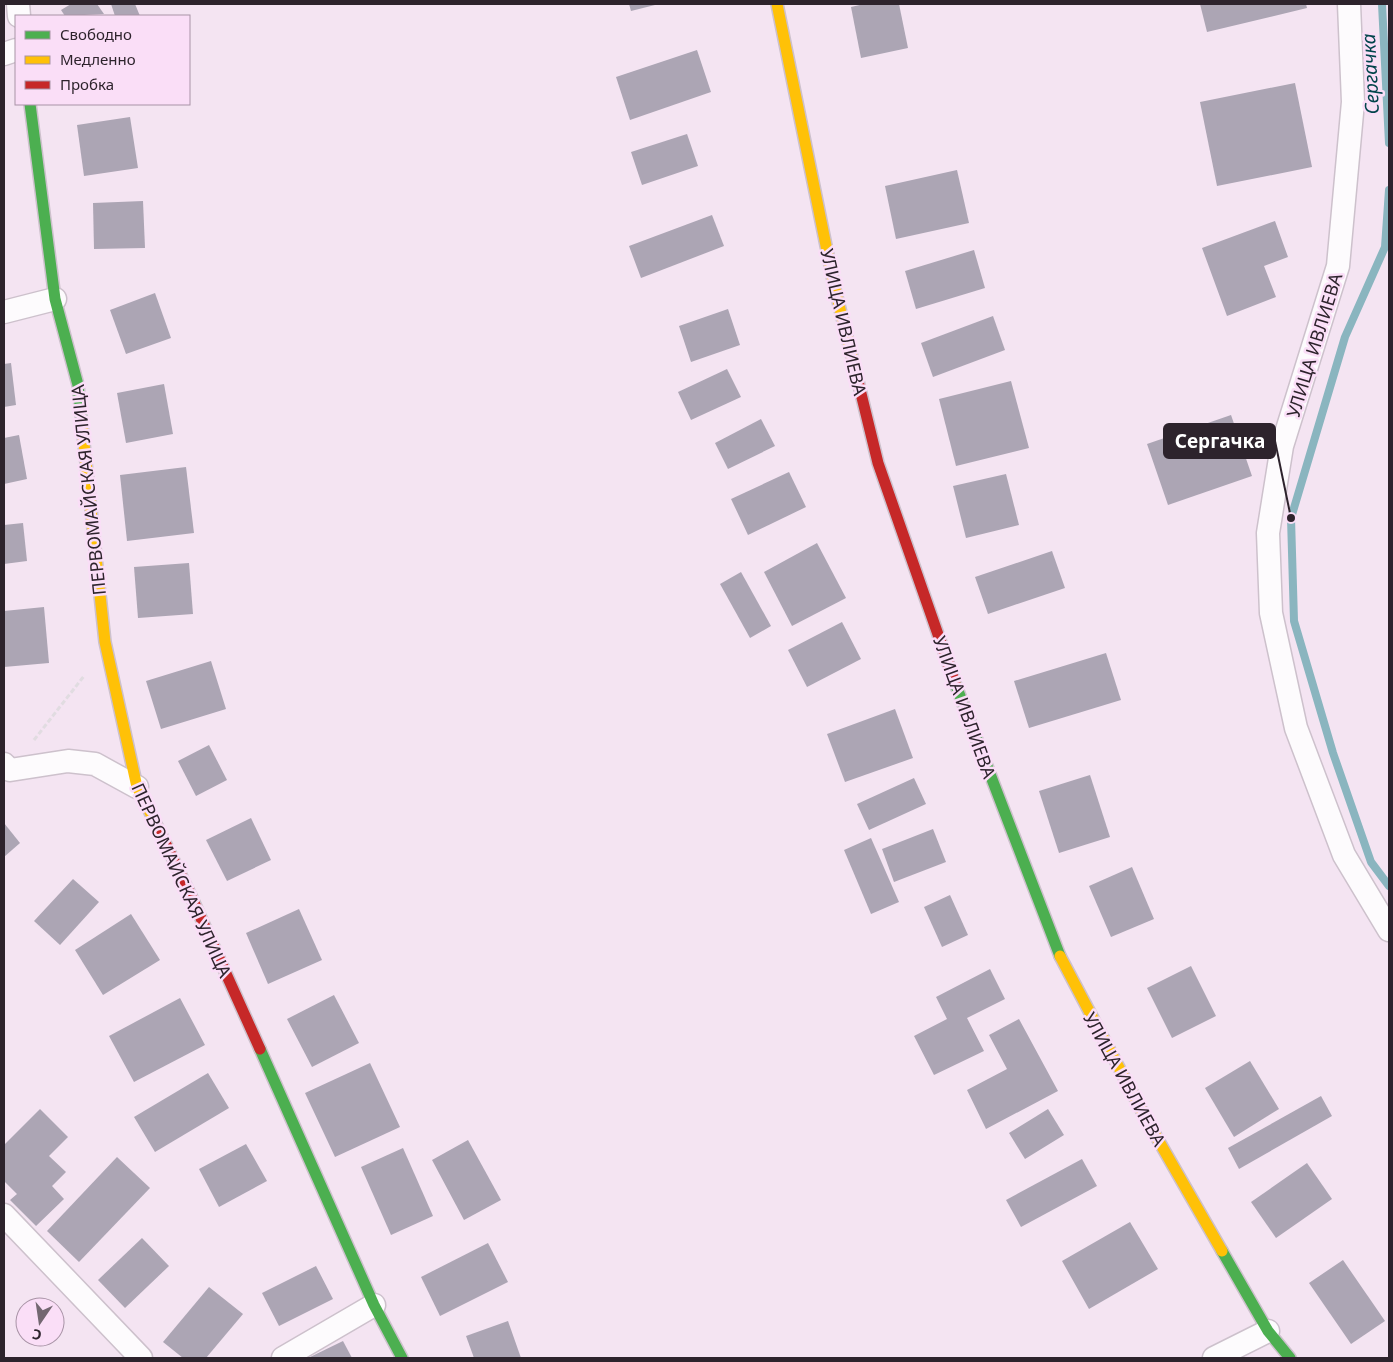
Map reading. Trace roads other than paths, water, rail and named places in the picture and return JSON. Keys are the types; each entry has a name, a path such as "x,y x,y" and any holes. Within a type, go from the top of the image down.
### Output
{"street":[{"name":"УЛИЦА ИВЛИЕВА","path":"777,4 834,285 878,463 955,682 1064,965 1145,1117 1268,1331 1290,1358"},
{"name":"УЛИЦА ИВЛИЕВА","path":"1349,4 1353,102 1338,266 1282,446 1268,533 1271,613 1296,728 1344,855 1389,930"},
{"name":"ПЕРВОМАЙСКАЯ УЛИЦА","path":"30,105 55,299 78,385 105,642 137,787 191,896 374,1305 402,1358"},
{"path":"4,312 55,299"},
{"path":"7,767 68,761 95,764 137,787"},
{"path":"4,1215 141,1358"},
{"path":"283,1358 374,1305"},
{"path":"1214,1358 1268,1331"}],"waterway":[{"name":"Сергачка","path":"1382,4 1389,143"},
{"name":"Сергачка","path":"1389,190 1385,247 1345,337 1291,518 1294,621 1333,753 1371,862 1389,886"}],"place":[{"name":"Сергачка","path":"1291,518"}]}
